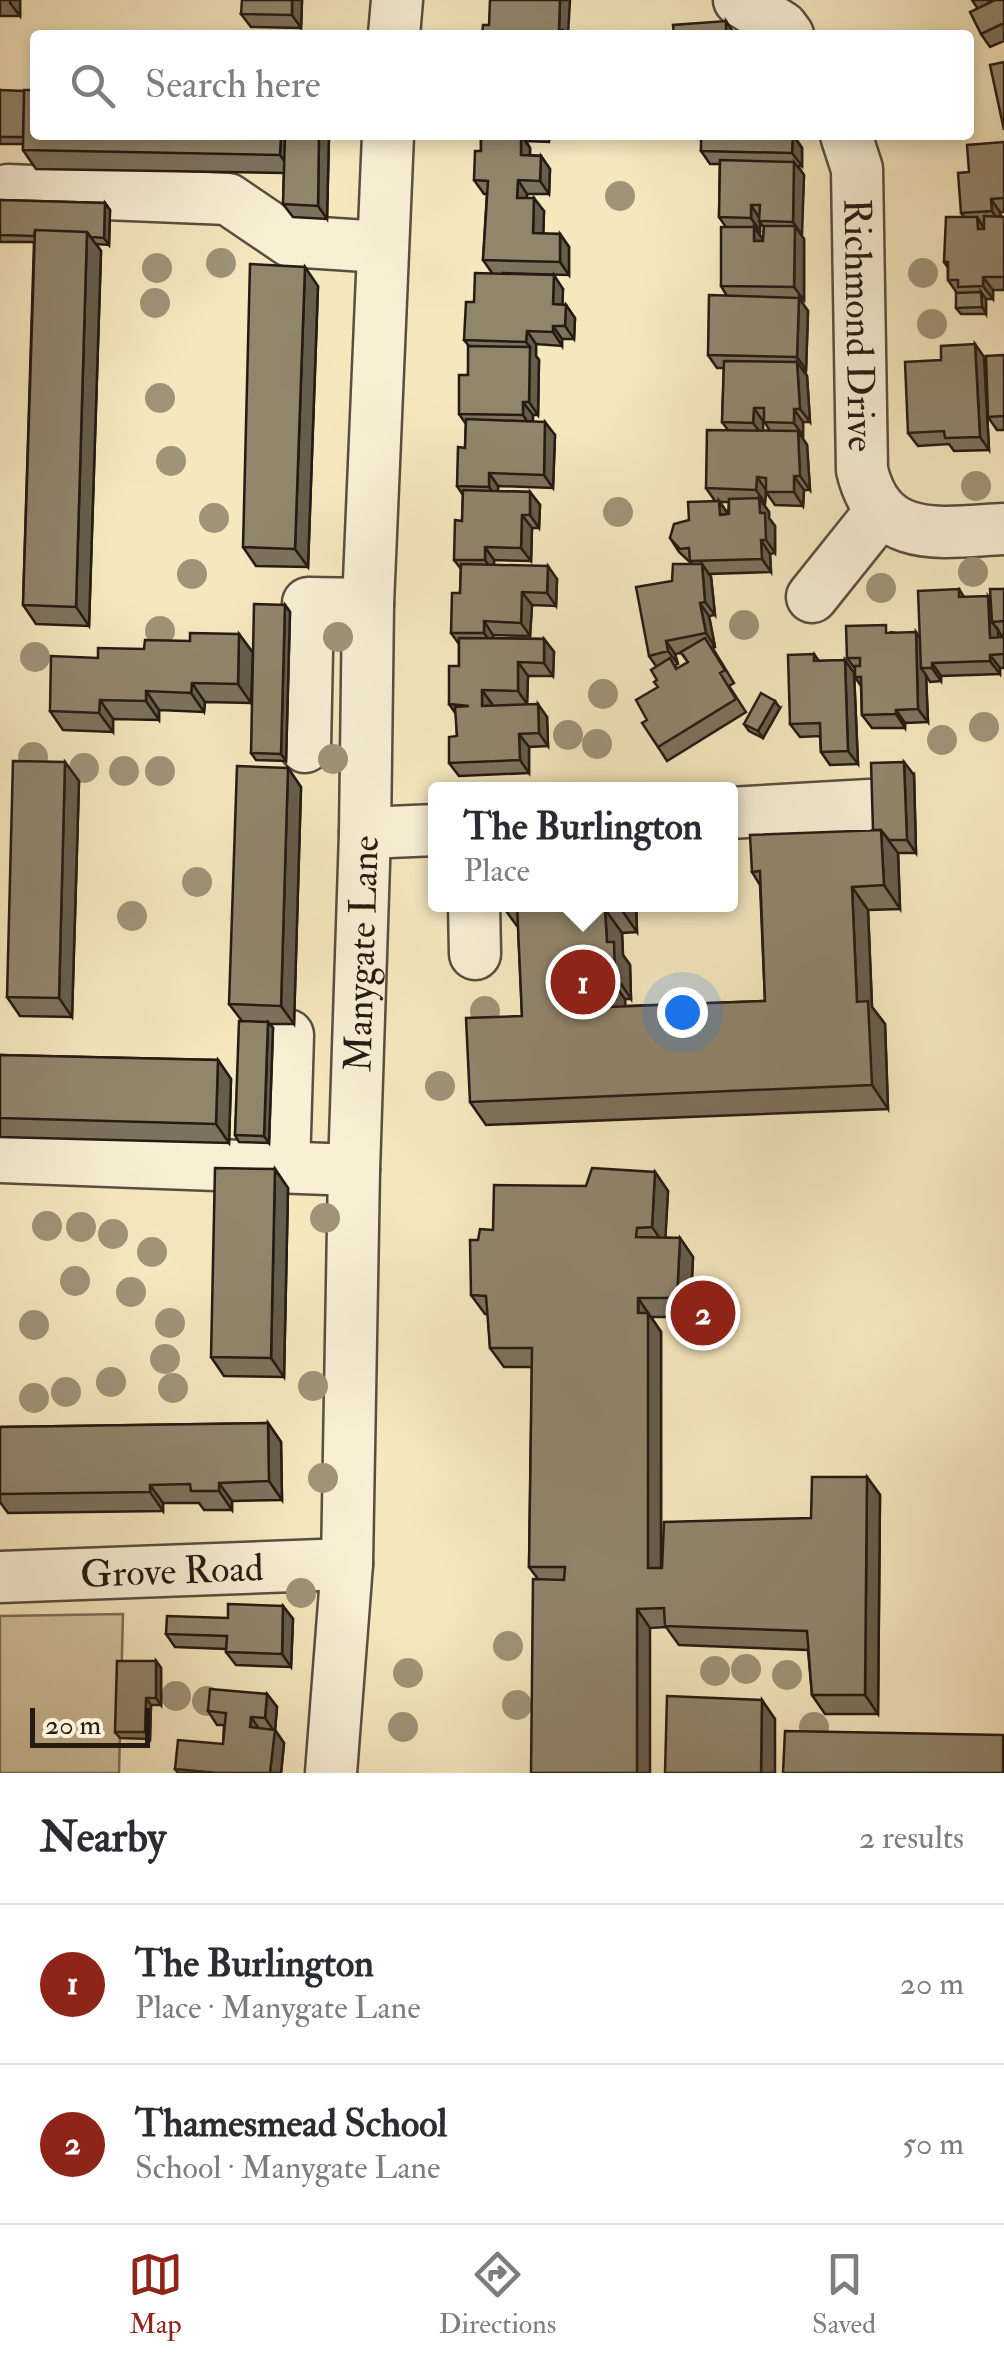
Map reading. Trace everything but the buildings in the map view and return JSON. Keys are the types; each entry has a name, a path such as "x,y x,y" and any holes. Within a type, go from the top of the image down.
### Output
{"street":[{"path":"394,30 396,0"},
{"path":"740,0 784,30"},
{"path":"8,190 228,199 290,241 367,246 355,140"},
{"name":"Manygate Lane","path":"331,1773 346,1564 365,833 367,246 387,140"},
{"name":"Richmond Drive","path":"848,140 857,169 862,470 867,492 880,512"},
{"path":"812,597 880,512 902,526 928,533 1004,530"},
{"path":"304,747 308,603 368,604"},
{"path":"738,812 869,804"},
{"path":"365,833 428,830"},
{"path":"474,912 474,954"},
{"path":"284,1167 288,1035"},
{"path":"0,1157 354,1170"},
{"name":"Grove Road","path":"0,1577 346,1564"}],"shaded area":[{"path":"123,1614 119,1773 0,1773 0,1616"}],"place":[{"name":"The Burlington","path":"583,982"},
{"name":"Thamesmead School","path":"703,1313"}]}
